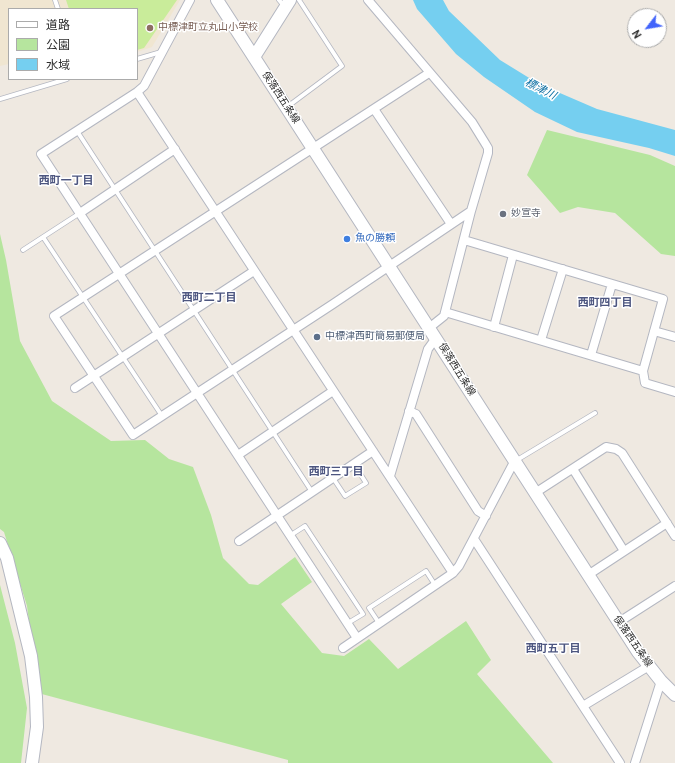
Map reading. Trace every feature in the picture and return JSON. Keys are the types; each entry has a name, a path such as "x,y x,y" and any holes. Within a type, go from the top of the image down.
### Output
{"main road":[{"name":"俣落西五条線","path":"217,0 618,622 649,666 675,695"},
{"path":"254,57 262,46 285,3"},
{"path":"0,543 7,558 31,656 36,697 37,727 32,763"}],"street":[{"path":"190,0 144,86 41,154 278,514 357,638"},
{"path":"368,0 472,122 488,148 444,316 433,333 390,476"},
{"path":"429,73 54,316 133,435 471,211"},
{"path":"137,92 453,573"},
{"path":"374,109 451,224"},
{"path":"80,213 175,148"},
{"path":"464,240 663,299 643,371 645,383 675,392"},
{"path":"494,327 513,255"},
{"path":"540,340 563,270"},
{"path":"75,388 254,271"},
{"path":"591,355 612,284"},
{"path":"445,312 643,371"},
{"path":"654,331 675,337"},
{"path":"238,455 333,391"},
{"path":"410,411 416,414 478,511 486,516"},
{"path":"535,493 606,447 616,449 622,453 675,536"},
{"path":"238,541 373,451"},
{"path":"343,648 453,573 465,557 514,462"},
{"path":"572,469 624,551"},
{"path":"588,575 667,523"},
{"path":"474,539 620,763"},
{"path":"618,622 675,586"},
{"path":"583,706 649,666"},
{"path":"635,763 661,681"}],"lane":[{"path":"286,107 342,66 299,0"},
{"path":"138,59 161,52"},
{"path":"0,99 64,80"},
{"path":"77,131 312,492"},
{"path":"23,250 80,213"},
{"path":"43,237 162,416"},
{"path":"514,462 595,413"},
{"path":"333,478 345,496 366,483 354,464"},
{"path":"291,535 305,526 363,614 348,623"},
{"path":"379,623 369,608 426,570 435,585"}],"shaded area":[{"name":"中標津町立丸山小学校","path":"0,0 180,0 152,47 138,52 138,8 8,8 8,64 0,66"}],"green space":[{"path":"66,0 177,0 144,48 138,50 138,8 69,8"},
{"path":"547,130 650,155 675,166 675,256 661,254 615,213 578,207 560,213 527,175"},
{"path":"0,234 20,341 52,401 111,441 145,440 169,459 193,467 211,515 223,558 249,584 258,585 295,557 312,582 281,604 322,653 344,656 369,639 398,669 466,621 491,660 477,674 553,763 288,763 288,760 38,693 27,606 4,532 0,529"},
{"path":"0,585 15,643 27,708 21,763 0,763"}],"water":[{"name":"標津川","path":"413,0 443,0 449,11 500,60 539,84 597,109 675,130 675,156 649,148 577,132 535,112 484,77 456,54 417,9"}],"place":[{"name":"中標津町立丸山小学校","path":"150,28"},
{"name":"妙宣寺","path":"503,214"},
{"name":"魚の勝頼","path":"347,239"},
{"name":"中標津西町簡易郵便局","path":"317,337"}],"district":[{"name":"西町一丁目","path":"66,182"},
{"name":"西町二丁目","path":"209,299"},
{"name":"西町四丁目","path":"605,304"},
{"name":"西町三丁目","path":"336,473"},
{"name":"西町五丁目","path":"553,650"}]}
